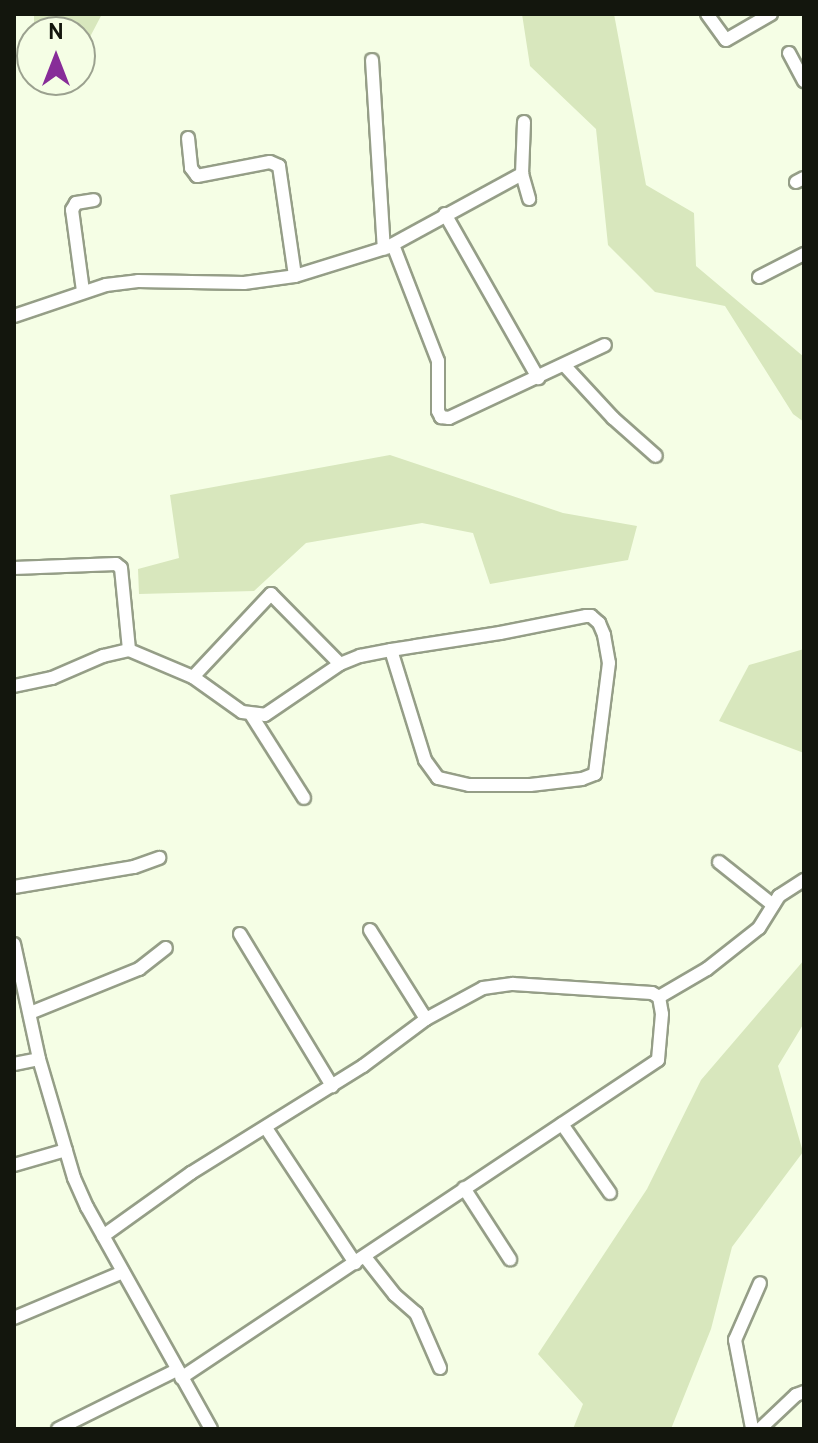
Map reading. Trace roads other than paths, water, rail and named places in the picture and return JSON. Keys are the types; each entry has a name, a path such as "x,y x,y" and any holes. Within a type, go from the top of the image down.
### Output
{"street":[{"path":"707,14 729,40 771,14"},
{"path":"789,53 804,81"},
{"path":"372,60 388,247 438,361 438,411 441,417 449,418 605,345"},
{"path":"524,122 522,174 529,199"},
{"path":"188,138 192,172 197,176 270,162 279,166 295,276"},
{"path":"14,316 83,291 138,281 221,284 295,276 388,247 522,174"},
{"path":"83,291 72,210 76,203 94,200"},
{"path":"445,214 538,378"},
{"path":"759,277 804,254"},
{"path":"565,366 613,418 656,456"},
{"path":"14,568 116,564 124,573 129,650"},
{"path":"193,677 271,594 340,664"},
{"path":"14,686 52,678 103,656 129,650 193,677 252,716 278,710 340,664 391,650 586,616 595,617 607,645 609,681 595,774 582,779 530,785 469,785 438,778 425,760 391,650"},
{"path":"252,716 304,798"},
{"path":"14,887 134,867 159,858"},
{"path":"719,862 773,905"},
{"path":"659,997 707,969 759,928 779,896 804,880"},
{"path":"370,930 426,1019"},
{"path":"240,934 332,1086"},
{"path":"30,1013 139,969 166,948"},
{"path":"15,952 39,1059 87,1207 211,1429"},
{"path":"103,1236 191,1173 332,1086 426,1019 473,993 497,985 652,993 659,997"},
{"path":"58,1429 179,1374 360,1260 658,1060 662,1014 659,997"},
{"path":"14,1064 39,1059"},
{"path":"562,1124 610,1193"},
{"path":"266,1128 360,1260 416,1313 440,1368"},
{"path":"14,1165 66,1150"},
{"path":"464,1188 510,1259"},
{"path":"14,1318 123,1272"},
{"path":"760,1283 735,1340 755,1429 796,1395 804,1392"}]}
